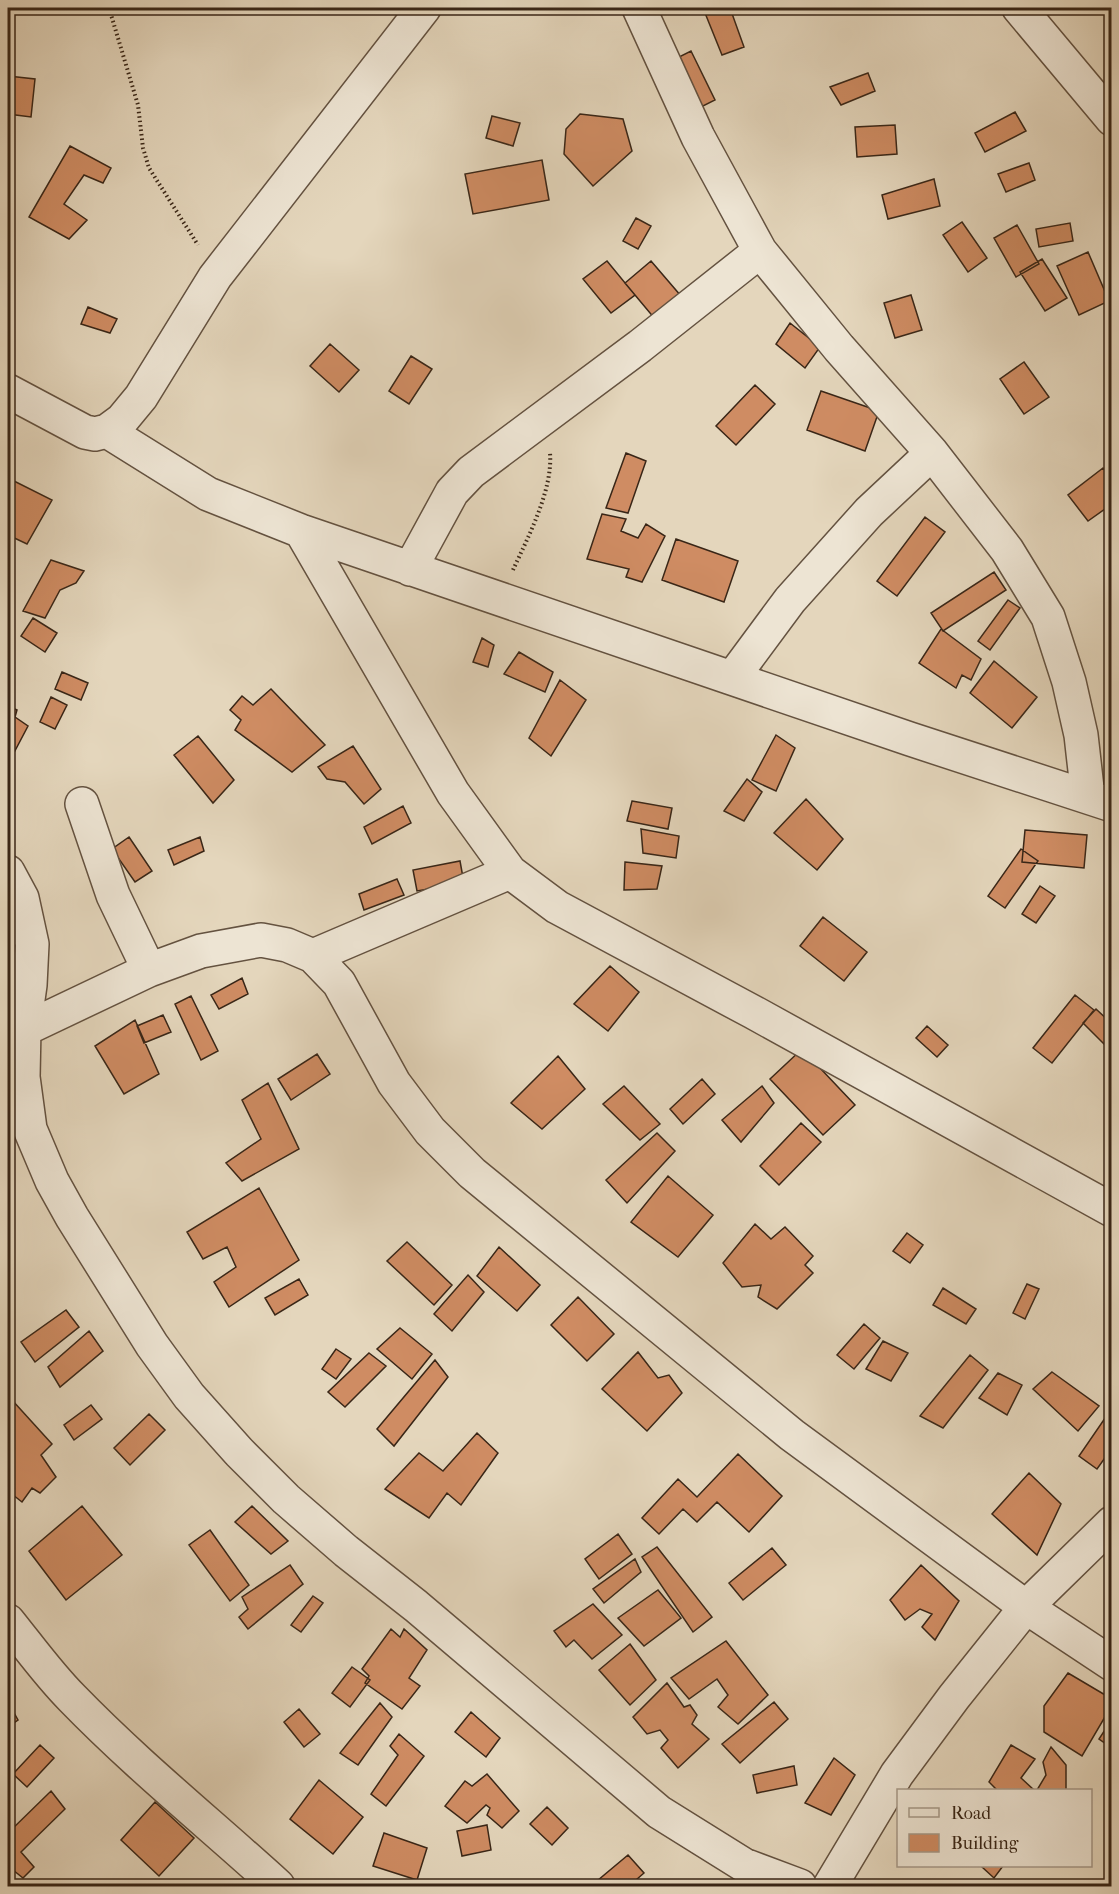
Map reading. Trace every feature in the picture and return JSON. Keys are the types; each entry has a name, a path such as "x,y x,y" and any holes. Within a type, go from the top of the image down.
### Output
{"street":[{"path":"8,391 85,432 95,434 108,431 122,420 141,397 215,277 424,8"},
{"path":"639,8 698,137 760,251 839,348 932,453 1007,550 1048,617 1100,801"},
{"path":"1019,8 1112,119"},
{"path":"410,569 452,492 471,472 492,454 542,420 760,251"},
{"path":"108,431 208,494 301,531 910,739 1100,801"},
{"path":"733,677 790,600 869,512 932,453"},
{"path":"301,531 453,793 510,872 557,907 702,984 1112,1210"},
{"path":"82,804 113,895 149,970"},
{"path":"8,872 22,898 32,944 30,985 16,1032 30,1129 52,1181 88,1244 152,1345 189,1396 286,1499 659,1812 744,1865 800,1887"},
{"path":"314,956 510,872"},
{"path":"16,1032 149,970 201,951 261,940 287,945 314,956 339,984 394,1083 430,1131 472,1173 792,1435 1026,1607 1112,1664"},
{"path":"830,1887 897,1774 954,1697 1026,1607 1112,1523"},
{"path":"8,1621 70,1696 138,1764 279,1887"}],"path":[{"path":"109,8 138,105 145,158 215,277"},
{"path":"500,599 534,522 546,485 551,462 549,443 542,420"}],"building":[{"path":"703,8 730,8 744,47 722,55"},
{"path":"691,51 715,100 693,111 669,62"},
{"path":"868,73 875,91 841,105 830,87"},
{"path":"8,76 35,79 31,117 8,114"},
{"path":"1015,112 1026,131 985,152 975,133"},
{"path":"580,114 623,119 632,151 593,186 564,154 566,129"},
{"path":"492,116 520,123 513,146 486,138"},
{"path":"895,125 897,154 857,157 855,127"},
{"path":"70,146 111,168 103,183 84,175 64,204 87,220 69,239 29,217"},
{"path":"542,160 549,200 473,214 465,174"},
{"path":"1029,163 1035,180 1006,192 998,174"},
{"path":"934,179 940,206 888,219 882,195"},
{"path":"636,218 651,226 638,249 623,241"},
{"path":"962,222 987,258 968,272 943,235"},
{"path":"1070,223 1073,241 1039,247 1036,229"},
{"path":"1017,225 1039,264 1016,277 994,238"},
{"path":"1088,252 1109,301 1079,315 1057,266"},
{"path":"1042,259 1067,298 1045,311 1020,272"},
{"path":"607,261 635,295 611,313 583,279"},
{"path":"651,261 681,296 655,319 625,283"},
{"path":"911,295 922,330 895,338 884,303"},
{"path":"88,307 117,319 110,333 81,324"},
{"path":"790,323 820,347 805,368 776,344"},
{"path":"330,344 359,370 339,392 310,366"},
{"path":"411,356 432,369 409,404 389,391"},
{"path":"1024,362 1049,397 1024,414 1000,379"},
{"path":"755,385 775,404 736,445 716,426"},
{"path":"821,391 879,411 865,451 807,430"},
{"path":"626,453 646,461 628,513 606,508"},
{"path":"1103,468 1112,480 1112,504 1088,521 1068,495"},
{"path":"8,478 52,500 27,544 8,535"},
{"path":"602,514 626,519 621,531 638,538 646,524 665,536 642,582 626,577 629,569 587,559"},
{"path":"925,517 945,532 897,596 877,581"},
{"path":"676,539 738,561 724,602 662,580"},
{"path":"51,560 84,571 76,583 60,590 45,618 23,611"},
{"path":"994,572 1006,590 943,631 931,613"},
{"path":"1008,600 1020,608 990,650 978,641"},
{"path":"33,618 57,633 45,652 21,636"},
{"path":"941,629 981,659 971,680 962,675 956,688 919,663"},
{"path":"482,638 494,645 488,667 473,662"},
{"path":"519,652 553,672 545,692 504,674"},
{"path":"994,661 1037,697 1012,728 970,693"},
{"path":"62,672 88,683 81,700 55,689"},
{"path":"560,680 586,700 551,756 529,738"},
{"path":"271,689 325,745 292,772 235,730 241,720 230,710 242,696 253,705"},
{"path":"51,697 67,705 55,729 40,722"},
{"path":"8,706 17,710 15,717 28,726 8,764"},
{"path":"776,735 795,748 776,791 752,780"},
{"path":"198,736 234,780 213,803 174,755"},
{"path":"353,746 381,789 364,804 345,782 327,779 318,767"},
{"path":"747,779 762,792 744,821 724,811"},
{"path":"806,799 843,839 817,870 774,833"},
{"path":"632,801 672,808 668,829 627,821"},
{"path":"403,806 411,823 372,844 364,827"},
{"path":"641,829 679,836 676,858 643,853"},
{"path":"1025,830 1087,835 1084,868 1022,862"},
{"path":"129,837 152,871 135,882 112,849"},
{"path":"200,837 204,851 174,865 168,850"},
{"path":"1021,849 1038,861 1005,908 988,896"},
{"path":"460,861 464,883 417,891 413,870"},
{"path":"625,862 662,866 657,889 624,890"},
{"path":"397,879 404,895 364,910 359,894"},
{"path":"1040,886 1055,896 1036,923 1022,914"},
{"path":"823,917 867,952 844,981 800,946"},
{"path":"610,966 639,992 608,1031 574,1004"},
{"path":"242,978 248,994 219,1009 211,995"},
{"path":"1075,995 1094,1010 1052,1063 1033,1048"},
{"path":"191,996 218,1051 201,1060 175,1004"},
{"path":"1096,1009 1112,1024 1112,1052 1083,1023"},
{"path":"163,1015 171,1032 144,1043 137,1026"},
{"path":"135,1020 159,1074 124,1094 95,1046"},
{"path":"927,1026 948,1045 937,1057 916,1038"},
{"path":"802,1049 855,1105 823,1135 770,1079"},
{"path":"317,1054 330,1074 291,1100 278,1079"},
{"path":"558,1056 585,1089 542,1129 511,1103"},
{"path":"702,1079 715,1094 683,1124 670,1109"},
{"path":"268,1083 299,1149 242,1181 226,1163 261,1139 242,1100"},
{"path":"624,1086 660,1124 640,1140 603,1104"},
{"path":"762,1086 774,1103 741,1142 722,1120"},
{"path":"801,1123 821,1142 779,1185 760,1166"},
{"path":"657,1133 675,1151 627,1203 606,1180"},
{"path":"668,1176 713,1215 678,1257 631,1222"},
{"path":"259,1188 299,1260 229,1307 214,1282 236,1267 227,1247 203,1259 187,1232"},
{"path":"755,1224 771,1239 785,1227 813,1256 805,1265 813,1273 777,1309 758,1297 761,1285 742,1287 723,1263"},
{"path":"907,1233 923,1245 910,1263 893,1251"},
{"path":"407,1242 452,1285 434,1305 387,1261"},
{"path":"499,1247 540,1285 517,1311 477,1276"},
{"path":"468,1275 484,1292 452,1331 434,1314"},
{"path":"299,1279 308,1295 275,1315 265,1298"},
{"path":"1027,1284 1039,1289 1025,1319 1013,1313"},
{"path":"943,1288 976,1309 966,1324 933,1305"},
{"path":"578,1297 614,1334 587,1361 551,1325"},
{"path":"66,1310 79,1327 35,1362 21,1342"},
{"path":"864,1324 880,1338 854,1369 837,1355"},
{"path":"400,1328 432,1354 412,1379 377,1349"},
{"path":"89,1331 103,1351 60,1387 48,1367"},
{"path":"883,1341 908,1353 891,1381 866,1369"},
{"path":"336,1349 351,1359 336,1379 322,1369"},
{"path":"638,1352 658,1378 669,1375 682,1393 647,1431 602,1389"},
{"path":"369,1353 386,1366 345,1407 328,1392"},
{"path":"970,1355 988,1370 943,1428 920,1416"},
{"path":"435,1360 448,1377 394,1446 377,1429"},
{"path":"1052,1372 1099,1406 1078,1431 1033,1389"},
{"path":"998,1373 1022,1385 1007,1415 979,1398"},
{"path":"12,1400 52,1444 41,1455 56,1477 40,1493 32,1488 22,1502 8,1491 10,1462 8,1459 8,1404"},
{"path":"91,1405 102,1419 74,1440 64,1425"},
{"path":"1112,1408 1112,1448 1097,1469 1079,1456"},
{"path":"149,1414 165,1430 130,1465 114,1448"},
{"path":"477,1433 498,1453 461,1505 447,1493 429,1518 385,1489 419,1453 443,1471"},
{"path":"738,1454 782,1496 749,1532 717,1502 697,1522 683,1509 659,1534 642,1518 678,1479 697,1497"},
{"path":"1029,1473 1061,1504 1037,1555 992,1514"},
{"path":"82,1506 122,1555 66,1600 29,1551"},
{"path":"252,1506 288,1541 271,1554 235,1522"},
{"path":"210,1530 249,1585 230,1601 189,1545"},
{"path":"618,1534 632,1554 599,1579 585,1559"},
{"path":"657,1547 712,1617 693,1632 642,1557"},
{"path":"772,1548 786,1565 743,1600 729,1583"},
{"path":"635,1559 641,1572 604,1603 593,1589"},
{"path":"290,1565 303,1584 248,1629 239,1617 248,1609 242,1597"},
{"path":"921,1565 959,1601 935,1640 922,1627 932,1614 920,1609 905,1620 890,1600"},
{"path":"658,1590 681,1618 644,1646 618,1618"},
{"path":"313,1596 323,1603 301,1632 291,1625"},
{"path":"593,1604 622,1635 592,1659 574,1640 566,1647 554,1631"},
{"path":"391,1629 400,1637 404,1629 427,1650 409,1678 420,1686 402,1709 365,1683 369,1676 362,1669"},
{"path":"726,1641 768,1695 738,1724 718,1707 728,1695 717,1679 689,1699 671,1678"},
{"path":"630,1644 656,1680 630,1705 599,1670"},
{"path":"352,1667 370,1680 350,1707 332,1693"},
{"path":"1068,1673 1112,1699 1112,1705 1082,1756 1044,1732 1044,1706"},
{"path":"667,1683 684,1707 690,1705 697,1715 692,1724 709,1739 678,1768 661,1748 668,1740 660,1730 647,1734 633,1717"},
{"path":"8,1702 18,1720 8,1727"},
{"path":"774,1702 788,1719 740,1763 722,1744"},
{"path":"380,1703 392,1717 358,1765 340,1753"},
{"path":"299,1709 320,1734 304,1747 284,1722"},
{"path":"471,1712 500,1738 486,1757 455,1732"},
{"path":"1112,1719 1112,1748 1099,1739"},
{"path":"399,1734 424,1756 386,1806 371,1794 398,1755 390,1746"},
{"path":"40,1745 54,1758 27,1787 13,1774"},
{"path":"1011,1745 1035,1759 1021,1778 1033,1789 996,1789 989,1782"},
{"path":"1051,1747 1066,1765 1066,1789 1038,1789 1046,1775 1043,1762"},
{"path":"834,1758 855,1775 831,1815 805,1803"},
{"path":"794,1766 797,1785 757,1793 753,1775"},
{"path":"487,1774 519,1811 502,1828 487,1815 490,1808 486,1805 467,1823 445,1806 465,1781 472,1786"},
{"path":"319,1780 363,1817 333,1854 290,1819"},
{"path":"51,1791 65,1809 21,1852 34,1867 23,1878 8,1866 8,1833"},
{"path":"155,1802 194,1838 159,1876 121,1840"},
{"path":"547,1807 568,1828 552,1845 530,1824"},
{"path":"487,1825 491,1850 462,1856 457,1831"},
{"path":"384,1833 427,1848 417,1880 373,1866"},
{"path":"628,1855 644,1873 629,1886 591,1886"},
{"path":"982,1867 1002,1867 994,1878"}]}
